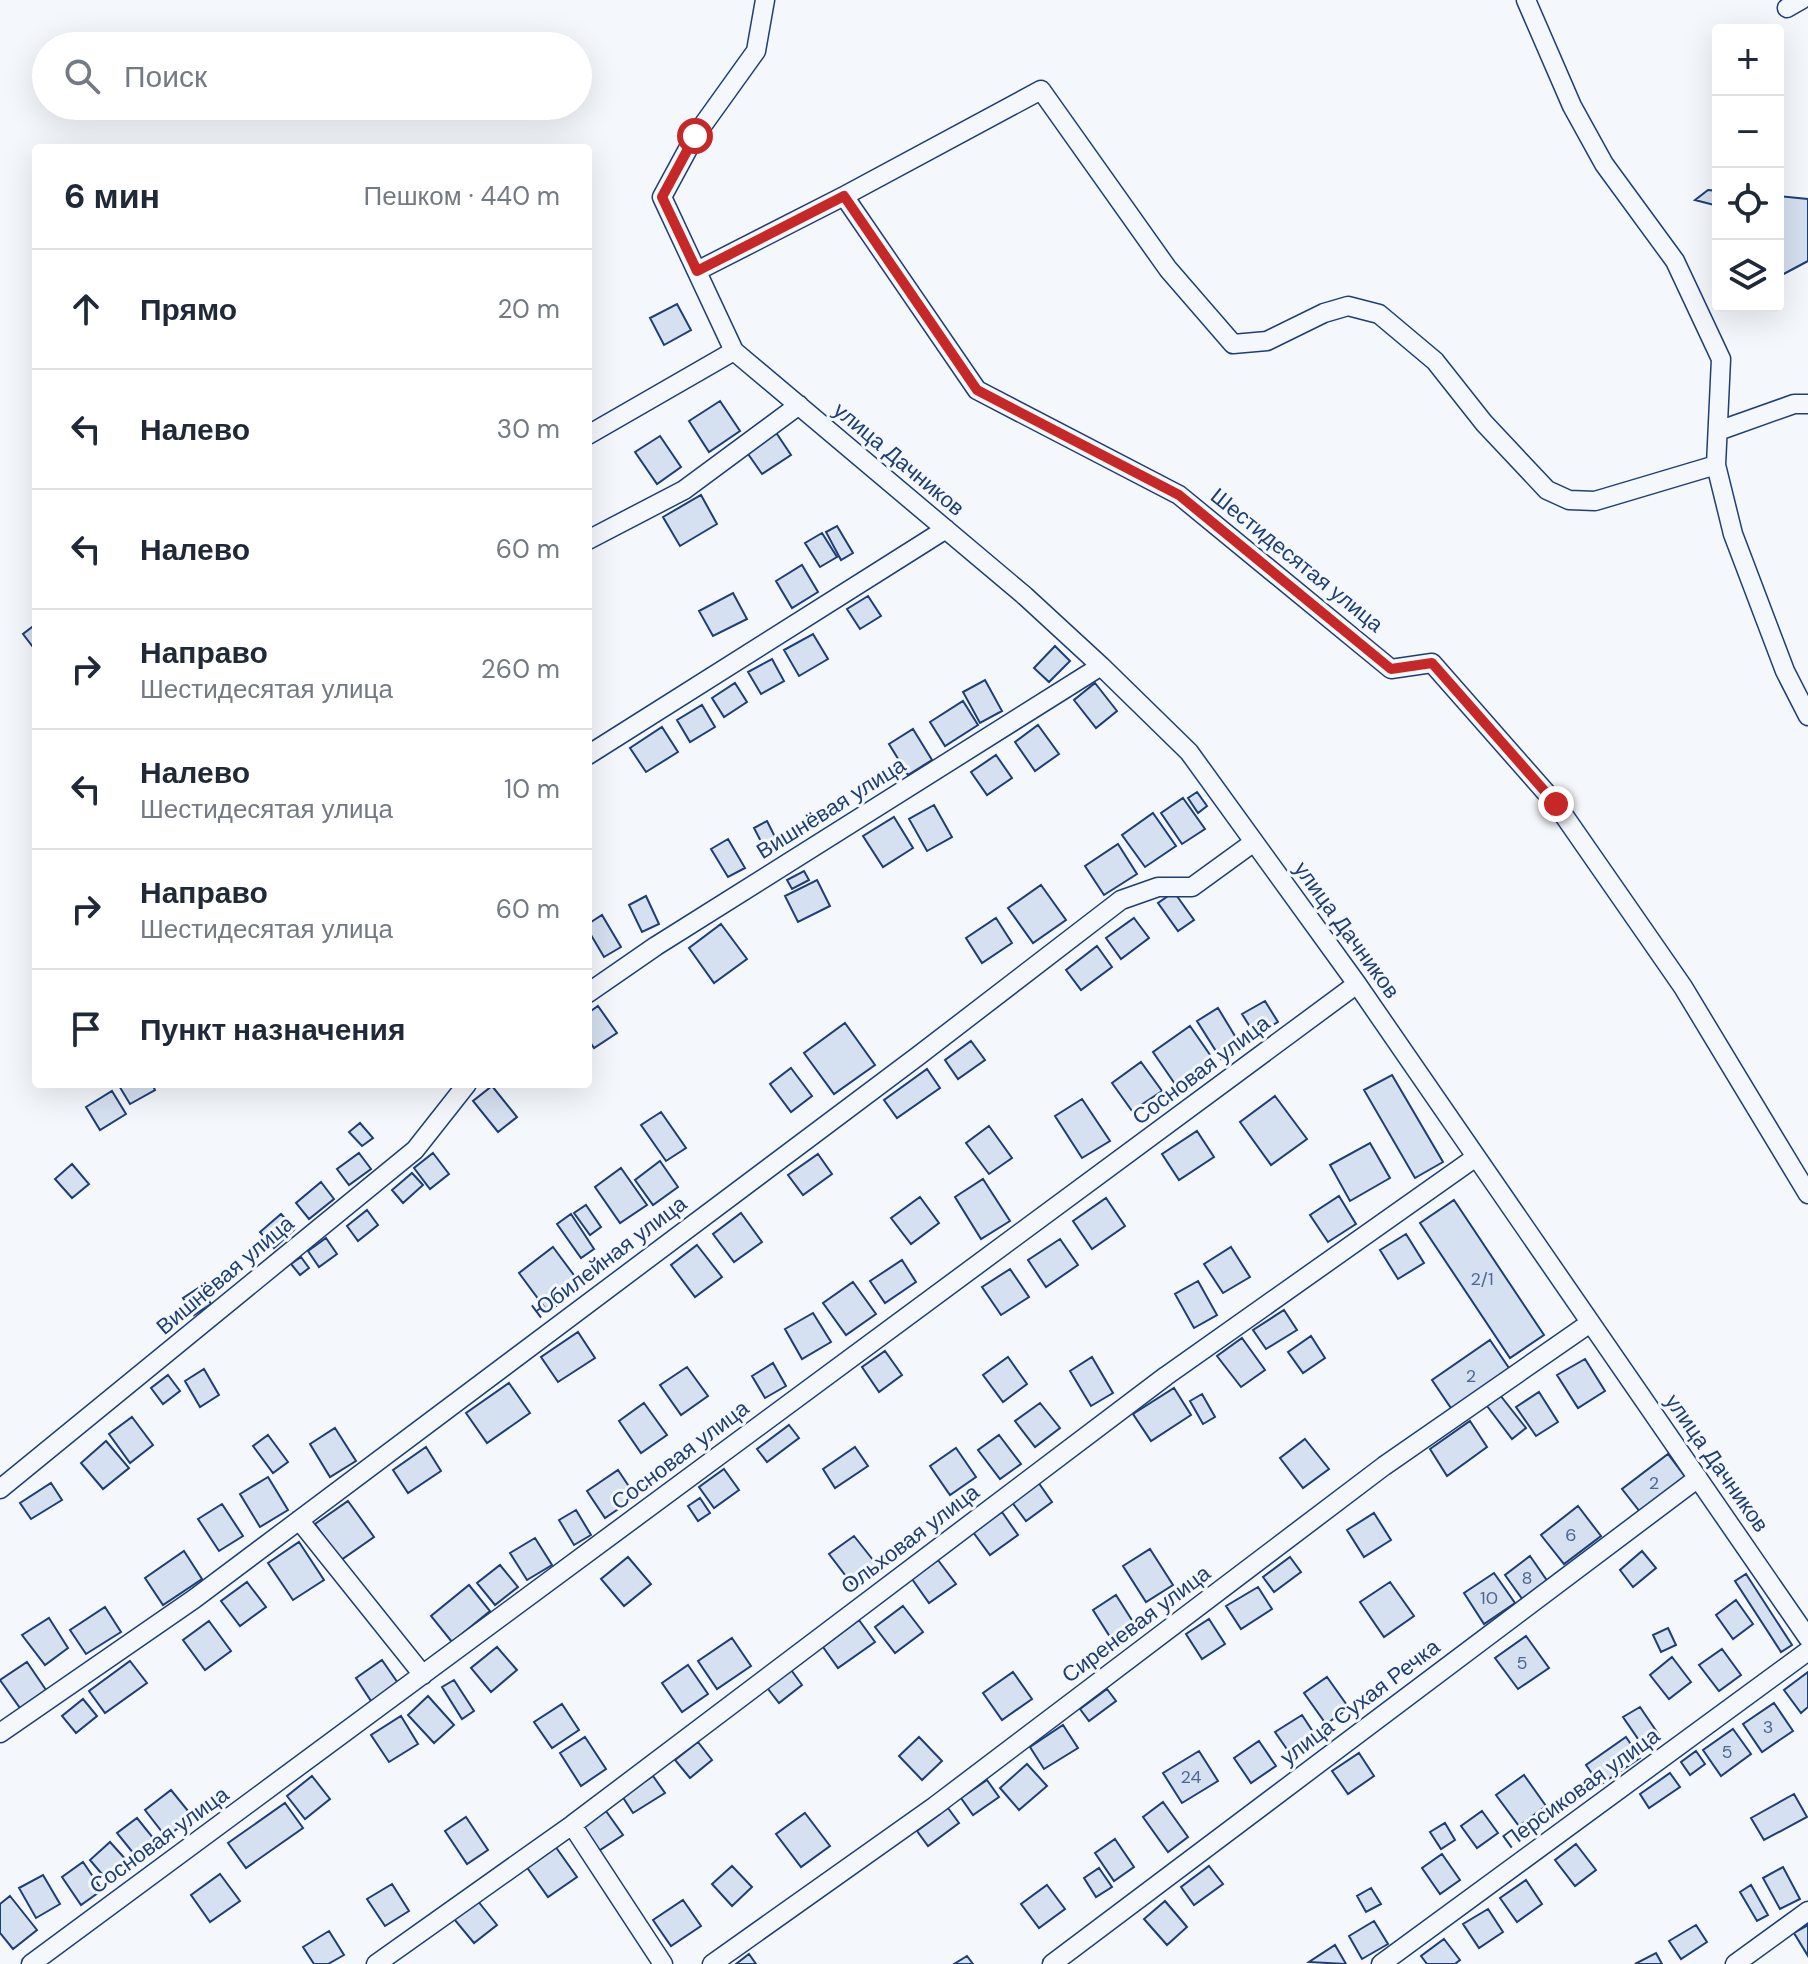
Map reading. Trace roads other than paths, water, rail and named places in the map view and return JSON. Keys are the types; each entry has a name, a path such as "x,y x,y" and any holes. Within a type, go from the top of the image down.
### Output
{"street":[{"path":"592,433 734,351 662,197 695,136 756,51 765,0"},
{"path":"1526,0 1572,106 1604,164 1675,261 1721,359 1716,465 1733,534 1785,671 1808,716"},
{"path":"697,271 1041,90 1168,269 1233,344 1267,341 1324,313 1348,306 1379,314 1435,361 1484,423 1547,490 1569,500 1595,501 1716,465"},
{"name":"Шестидесятая улица","path":"844,196 977,390 1179,495 1391,669 1432,663 1556,804 1683,987 1808,1194"},
{"name":"улица Дачников","path":"734,351 1025,596 1189,752 1357,984 1808,1638"},
{"path":"1718,431 1794,404 1808,404"},
{"path":"592,538 684,490 799,405"},
{"path":"592,752 946,529"},
{"name":"Вишнёвая улица","path":"592,990 669,938 1101,666"},
{"name":"Юбилейная улица","path":"0,1733 194,1599 905,1066 1121,900 1158,887 1192,887 1254,842"},
{"name":"Сосновая улица","path":"31,1964 1357,984"},
{"name":"Вишнёвая улица","path":"0,1489 415,1150 464,1088"},
{"name":"Ольховая улица","path":"376,1964 572,1825 1166,1376 1476,1157"},
{"name":"Сиреневая улица","path":"712,1964 935,1806 1384,1466 1590,1323"},
{"name":"улица Сухая Речка","path":"1052,1964 1698,1478"},
{"path":"299,1520 423,1675"},
{"name":"Персиковая улица","path":"1381,1964 1808,1651"},
{"path":"572,1825 663,1964"},
{"path":"1735,1964 1808,1911"}]}
